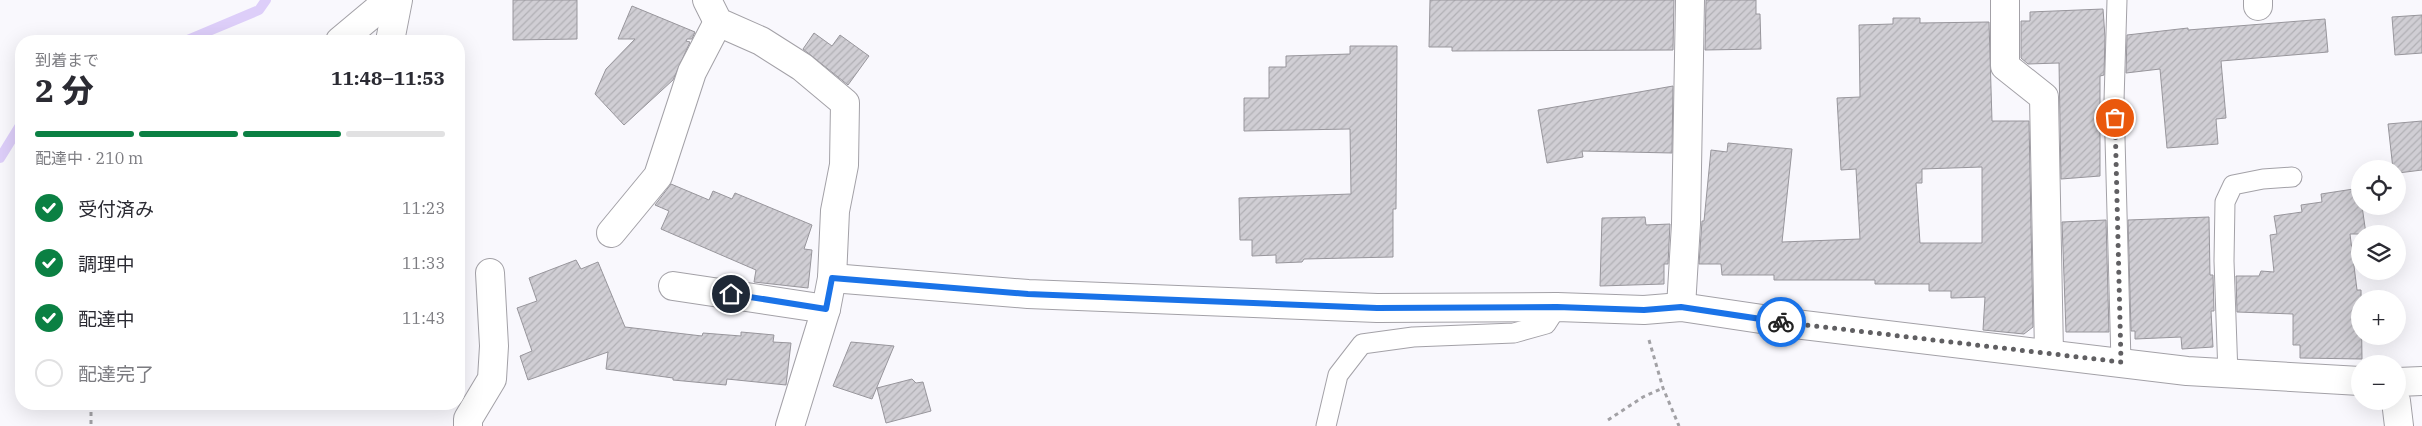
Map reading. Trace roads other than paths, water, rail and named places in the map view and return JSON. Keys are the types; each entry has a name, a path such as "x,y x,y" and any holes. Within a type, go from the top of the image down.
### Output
{"street":[{"path":"347,35 389,0"},
{"path":"391,35 398,0"},
{"path":"1681,307 1686,224 1690,0"},
{"path":"2005,0 2005,66 2044,97 2049,353"},
{"path":"611,233 658,176 713,11 802,67 845,103 844,165 835,211 832,278 826,309 790,426"},
{"path":"468,426 468,419 492,379 494,346 490,273"},
{"path":"832,278 1028,294 1377,308 1557,307 1644,310 1681,307 1795,324 2228,375 2351,381"},
{"path":"674,286 826,309"},
{"path":"2406,382 2422,381"},
{"path":"2397,410 2399,426"}],"lane":[{"path":"2117,0 2114,101 2121,362"},
{"path":"2228,375 2224,261 2225,202 2233,185 2263,179 2292,177"},
{"path":"1326,426 1338,375 1362,344 1413,337 1514,333 1546,324 1557,307"}],"waterway":[{"path":"199,35 259,10 266,0"},
{"path":"0,158 15,134"}]}
